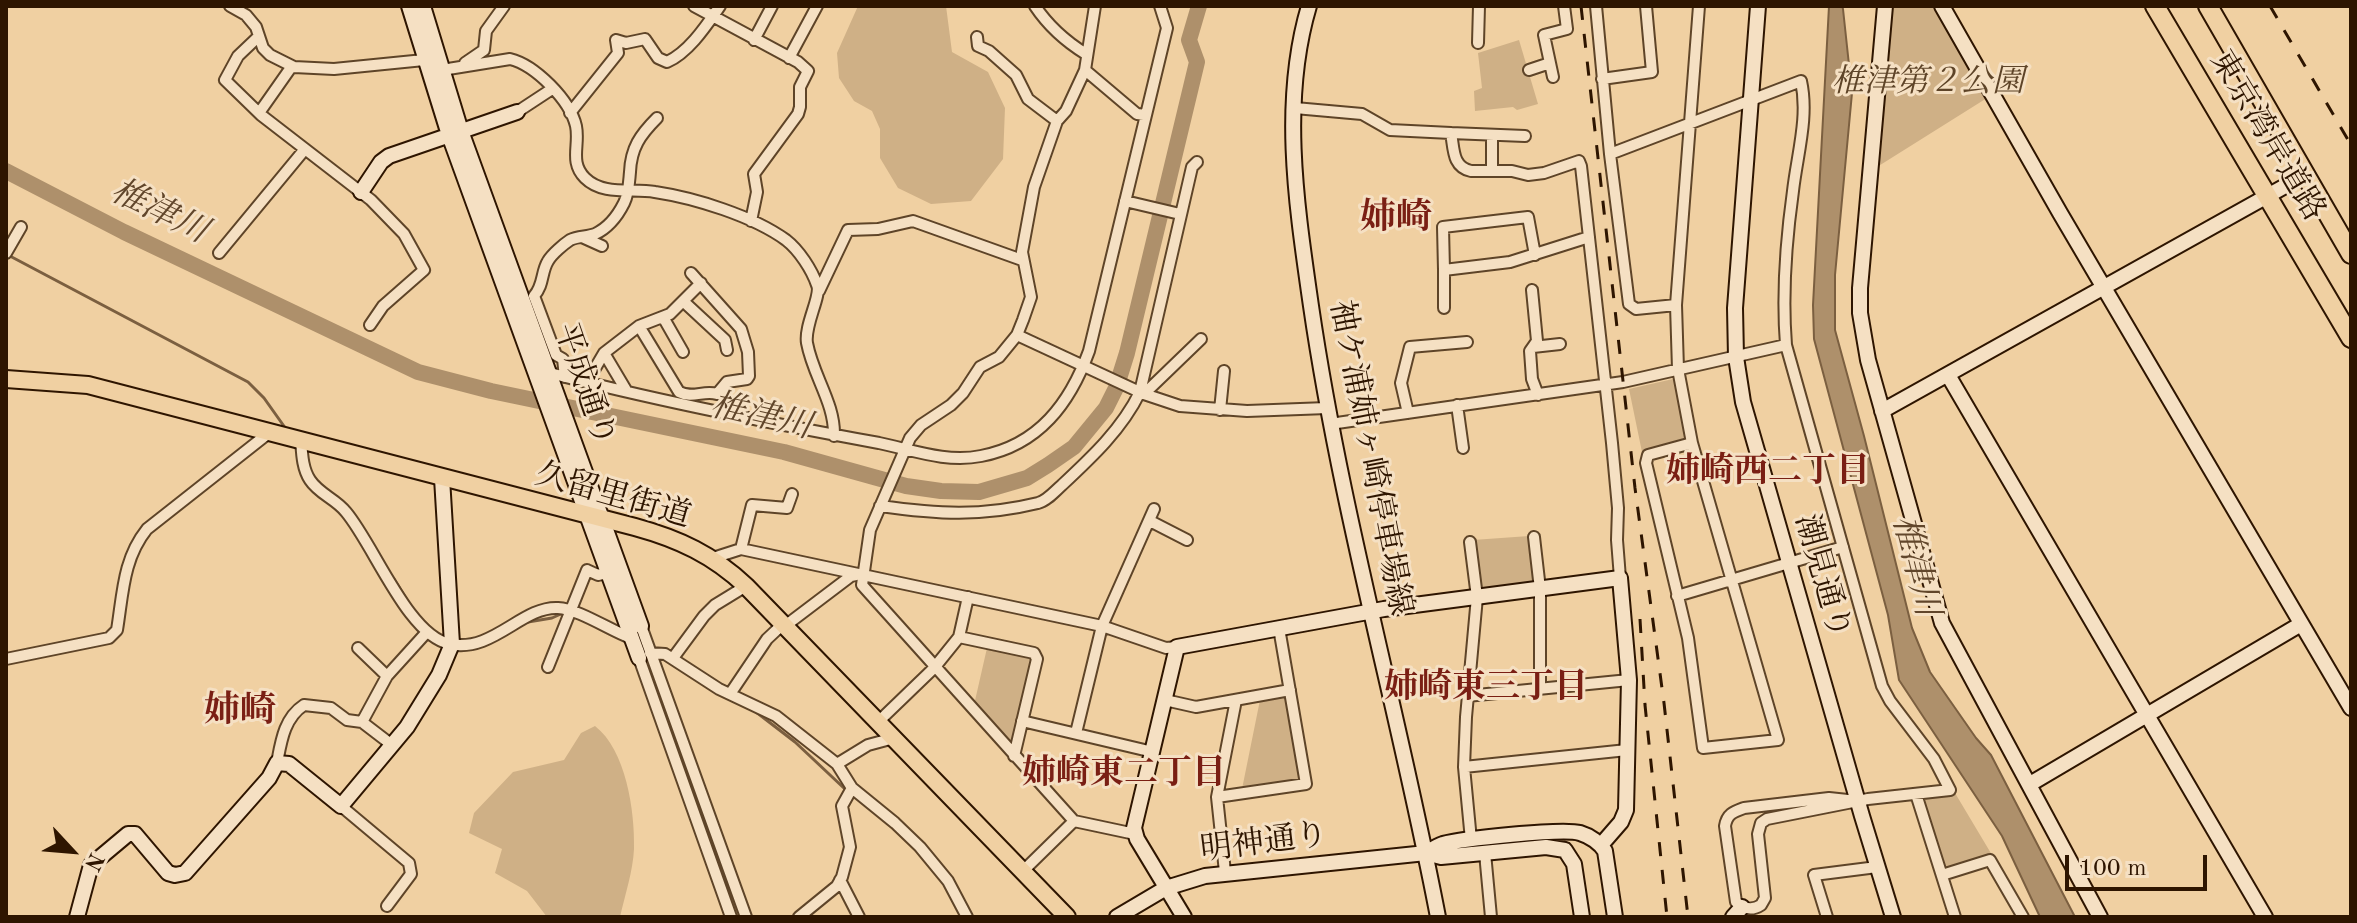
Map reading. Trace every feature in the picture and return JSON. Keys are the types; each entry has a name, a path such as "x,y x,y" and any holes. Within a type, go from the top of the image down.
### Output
{"highway":[{"name":"東京湾岸道路","path":"2155,6 2351,338"},
{"name":"東京湾岸道路","path":"2208,6 2351,254"}],"main road":[{"name":"久留里街道","path":"6,379 88,385 271,431 666,536 713,558 746,586 1067,917"}],"street":[{"path":"230,6 246,15 256,27 263,48 270,55 292,66 334,69 424,60"},
{"name":"平成通り","path":"409,6 424,60 551,375 595,517 636,632 746,917"},
{"name":"平成通り","path":"423,6 442,70 455,133"},
{"path":"461,67 484,50 486,31 504,6"},
{"path":"694,6 808,71 800,87 800,107 754,174 757,192 751,221"},
{"path":"570,113 618,53 616,40 626,43 645,39 658,58 667,62 677,58 690,45 720,6"},
{"path":"754,40 772,6"},
{"path":"789,58 817,6"},
{"path":"1035,6 1046,23 1086,54"},
{"path":"1095,6 1085,70 1066,111 1057,121 1034,187 1022,260 1031,297 1017,335 999,357 980,367 951,405 921,425 904,449 870,530 862,585 1074,821 1135,834"},
{"path":"657,118 639,136 630,161 625,202 608,225 595,234 571,239 548,261 539,290 534,296 556,355 563,359 551,375 834,436 960,458 980,456 1018,444 1045,425 1059,411 1084,366 1167,28 1160,6"},
{"name":"袖ケ浦姉ヶ崎停車場線","path":"1309,6 1302,31 1295,108 1294,169 1298,216 1330,424 1438,917"},
{"path":"1478,43 1479,6"},
{"path":"1553,77 1544,35 1567,29 1564,6"},
{"path":"1596,6 1629,304 1636,309 1676,305"},
{"path":"1602,79 1652,72 1646,6"},
{"path":"1692,443 1646,458 1695,676 1703,748 1778,740 1692,443 1678,369 1676,305 1699,6"},
{"name":"潮見通り","path":"1758,6 1735,308 1736,357 1743,402 1788,564 1893,917"},
{"path":"1885,6 1860,288 1860,313 1868,360 1942,623 2100,917"},
{"path":"1942,6 2351,708"},
{"path":"259,36 238,56 224,77 259,113 361,192 404,234 424,270 383,306 370,325"},
{"path":"977,37 978,46 989,51 1016,75 1028,99 1057,121"},
{"path":"442,70 510,59 521,61 539,74 570,113 576,126 575,161 586,179 602,187 671,195 751,221 793,246 819,291"},
{"path":"1529,70 1550,63"},
{"path":"259,113 292,66"},
{"path":"1085,70 1137,114 1146,115"},
{"path":"1610,154 1801,81 1802,127 1792,194 1785,298 1786,345 1882,686 1934,759 1950,790 1857,801 1767,819 1761,823 1758,834 1765,898 1757,908 1737,912 1725,826 1732,812 1829,798 1857,801"},
{"path":"361,192 381,162 389,156 517,112 552,89"},
{"path":"1295,108 1362,114 1390,130 1525,136"},
{"path":"1451,133 1454,152 1461,167 1471,171 1528,175 1579,161 1618,508 1617,540 1629,680 1625,816 1601,845 1609,862 1615,917"},
{"path":"1492,136 1492,171"},
{"path":"219,253 305,149"},
{"path":"1142,393 1180,214 1192,167 1197,162"},
{"path":"1882,411 2305,175"},
{"path":"1125,201 1180,214"},
{"path":"1442,303 1443,227 1528,217 1535,255"},
{"path":"834,436 833,415 808,346 809,319 848,230 878,229 913,221 1022,260"},
{"path":"6,253 21,227"},
{"path":"580,237 602,246"},
{"path":"1444,270 1510,262 1589,237"},
{"path":"691,273 741,329 748,352 749,376 727,382 717,394 718,411"},
{"path":"587,382 604,353 639,326 670,314 701,283"},
{"path":"1532,290 1537,341 1530,351 1532,379 1538,395"},
{"path":"683,301 725,340 727,350"},
{"path":"663,317 683,352"},
{"path":"639,326 679,392 687,395 717,394"},
{"path":"1017,335 1142,393 1180,406 1247,411 1327,408"},
{"path":"880,506 935,514 971,515 1041,503 1096,454 1131,412 1142,393 1201,339"},
{"path":"1408,413 1401,383 1410,347 1467,342"},
{"path":"1533,347 1560,344"},
{"path":"1330,424 1626,381 1786,345"},
{"path":"604,353 626,390"},
{"path":"1220,410 1224,371"},
{"name":"平成通り","path":"551,375 558,437 595,517 607,573 636,632"},
{"path":"1948,375 2265,917"},
{"path":"1457,405 1463,448"},
{"path":"6,659 109,638 117,630 134,545 147,529 271,431"},
{"path":"301,439 308,478 319,491 345,510 426,633 464,646 480,643 546,609 560,608 636,632"},
{"path":"341,806 392,745 439,675 452,644 442,478"},
{"path":"741,549 752,505 787,508 792,494"},
{"path":"1076,733 1102,626 1154,509"},
{"path":"1150,521 1187,540"},
{"path":"1534,537 1540,589 1540,689"},
{"path":"1470,542 1477,597 1467,696 1464,767 1471,840"},
{"path":"1677,596 1843,547"},
{"path":"713,558 741,549 1102,626 1166,648 1370,611 1620,578"},
{"path":"548,667 587,570 598,575 607,573"},
{"path":"730,694 767,639 851,576 862,575"},
{"path":"673,658 715,605 746,586"},
{"path":"878,722 934,668 959,637 968,597"},
{"path":"2030,784 2301,624"},
{"path":"1217,797 1306,784 1279,628"},
{"path":"362,722 387,676 426,633"},
{"path":"959,637 1034,653 1037,659 1014,756"},
{"path":"1177,647 1135,834 1184,917"},
{"path":"358,648 387,676"},
{"path":"645,656 665,654 673,658 697,676 776,716 837,764 852,788 920,847 948,881 967,917"},
{"name":"平成通り","path":"645,656 731,917"},
{"path":"1467,696 1629,680"},
{"path":"1165,700 1196,707 1290,690"},
{"path":"1225,872 1217,797 1236,700"},
{"path":"77,917 91,865 128,834 135,834 168,873 185,873 269,778 277,763 288,722 304,705 331,708 347,720 362,722 392,745"},
{"path":"1022,721 1153,752"},
{"path":"837,764 868,745 894,738"},
{"path":"1464,767 1627,750"},
{"path":"277,763 289,764 409,863 411,874 387,906"},
{"path":"799,917 837,886 840,880 850,847 842,806 852,788"},
{"path":"1916,794 1955,917"},
{"path":"1022,872 1074,821"},
{"name":"明神通り","path":"1426,853 1440,845 1471,840 1569,831 1585,834 1601,845"},
{"name":"明神通り","path":"1117,917 1166,888 1225,872 1426,853 1441,857 1546,847 1565,850 1571,855 1582,917"},
{"path":"1485,853 1491,917"},
{"path":"1942,875 1990,860 2023,917"},
{"path":"1827,917 1814,875 1877,867"},
{"path":"840,880 859,917"}],"green space":[{"path":"858,6 946,6 952,52 988,72 1005,108 1003,159 971,201 931,204 898,188 880,158 880,129 872,111 854,101 839,78 837,53"},
{"name":"椎津第２公園","path":"1892,6 1932,6 1987,98 1877,167"},
{"path":"1519,40 1538,104 1517,110 1513,107 1475,111 1474,91 1482,88 1478,53"},
{"path":"1676,380 1686,436 1683,440 1642,452 1629,389"},
{"path":"1529,536 1533,582 1484,588 1480,585 1473,540"},
{"path":"987,648 1033,660 1013,743 1009,744 974,705"},
{"path":"1287,698 1302,779 1300,782 1242,789 1260,700"},
{"path":"595,726 606,737 621,765 633,817 633,857 620,917 547,917 527,891 495,873 502,849 469,833 474,813 513,772 564,760 581,733"},
{"path":"1955,793 1992,855 1947,868 1943,867 1922,800 1924,797"}],"shaded area":[{"path":"1829,6 1842,6 1843,9 1852,93 1835,275 1835,330 1912,628 1930,672 1991,755 2075,917 2040,917 2002,836 1899,680 1888,615 1814,339 1813,305"}],"waterway":[{"name":"椎津川","path":"6,171 124,232 418,372 491,391 784,452 906,486 979,492 1027,478 1074,447 1106,408 1116,388 1197,62 1189,40 1199,6"},
{"path":"8,255 248,382 286,429"},
{"path":"394,579 407,600"},
{"path":"528,622 563,613"},
{"path":"756,712 795,742 846,790"}],"railway":[{"path":"1581,6 1635,488 1664,703 1688,917"},
{"path":"2270,6 2351,145"},
{"path":"1640,619 1645,705 1667,917"}],"district":[{"name":"姉崎","path":"1396,219"},
{"name":"姉崎西二丁目","path":"1768,472"},
{"name":"姉崎東三丁目","path":"1486,688"},
{"name":"姉崎","path":"240,712"},
{"name":"姉崎東二丁目","path":"1124,774"}]}
